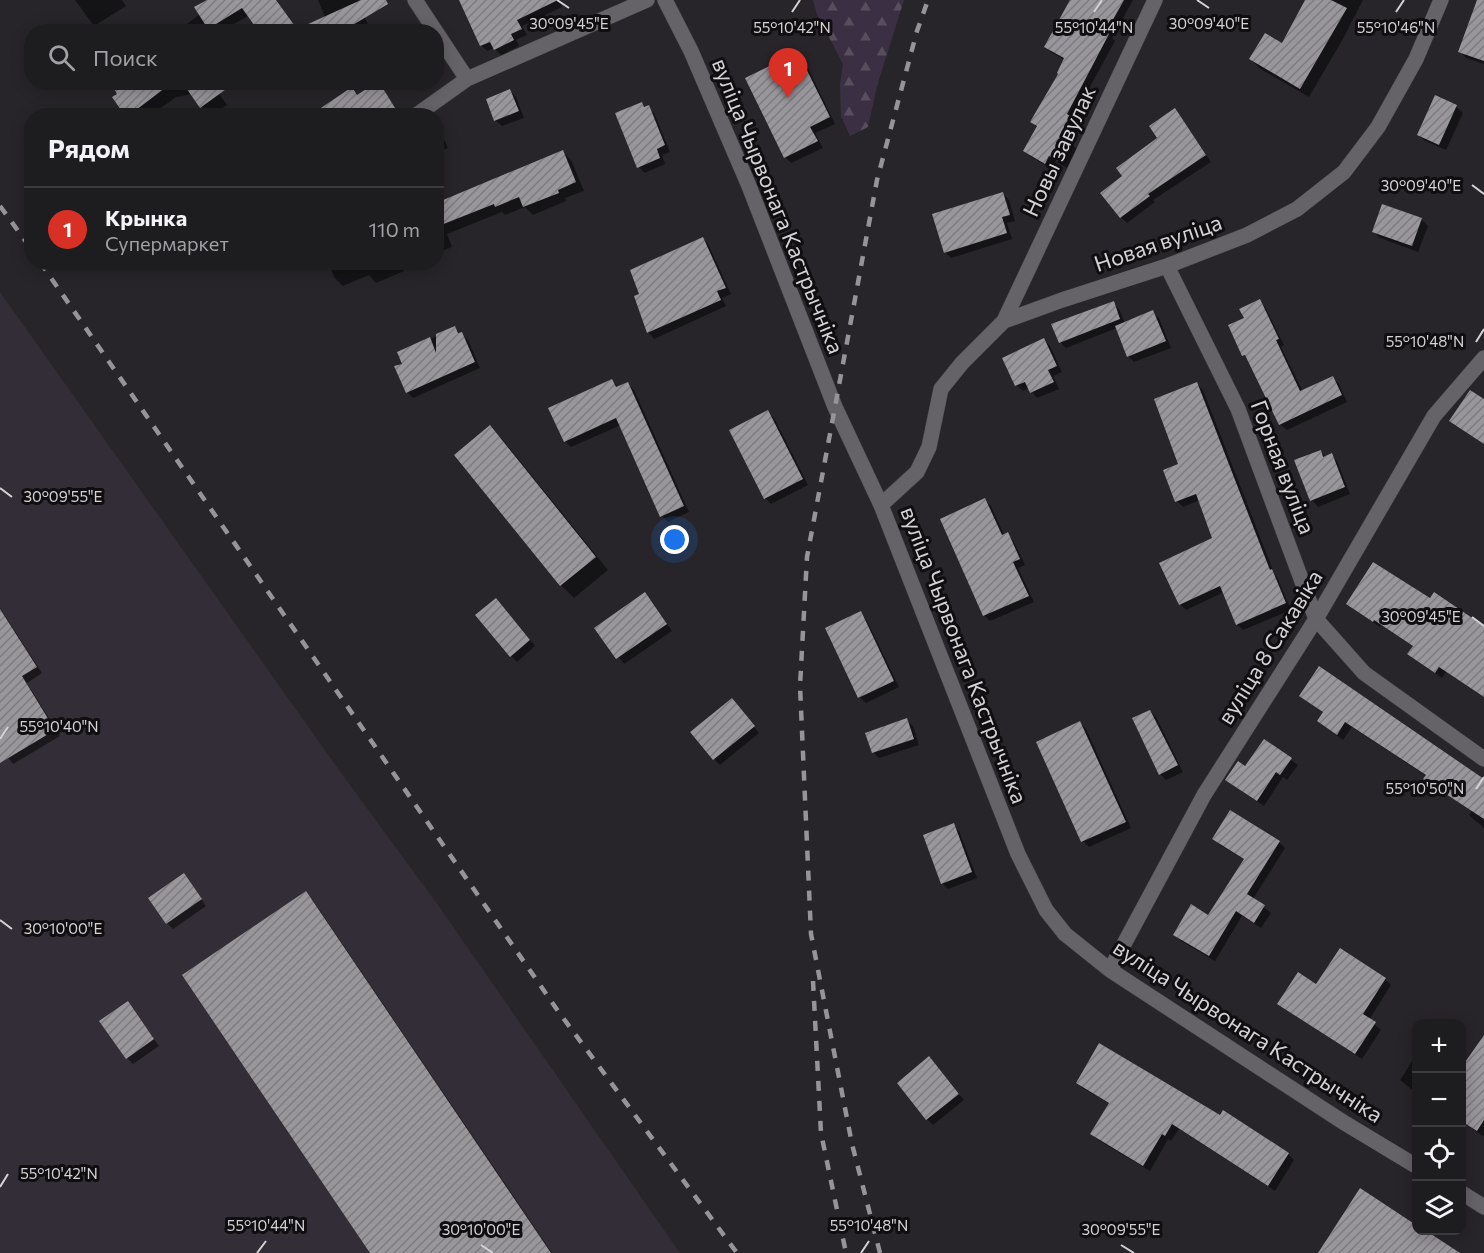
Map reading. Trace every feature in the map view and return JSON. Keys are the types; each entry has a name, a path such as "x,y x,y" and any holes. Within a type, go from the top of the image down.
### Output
{"street":[{"path":"415,0 431,24"},
{"path":"426,108 467,79 647,0"},
{"name":"вуліца Чырвонага Кастрычніка","path":"666,0 691,51 749,186 835,407 880,505 1018,854 1046,910 1065,934 1110,970 1342,1122 1412,1164"},
{"name":"Новы завулак","path":"1004,321 1155,0"},
{"name":"Новая вуліца","path":"880,505 917,472 929,447 941,389 962,363 1004,321 1167,266 1247,235 1297,210 1344,172 1378,127 1416,59 1441,0"},
{"path":"444,44 467,79"},
{"name":"Горная вуліца","path":"1167,266 1238,409 1316,619 1364,673 1484,759"},
{"name":"вуліца 8 Сакавіка","path":"1110,970 1204,795 1316,619 1434,416 1484,358"},
{"path":"1466,1196 1484,1207"}],"shaded area":[{"path":"0,292 339,770 438,905 680,1253 0,1253"}],"green space":[{"path":"813,0 904,0 877,86 868,127 850,136 841,116 840,84 843,64 817,14"}],"building":[{"path":"207,0 276,0 293,24 253,24 242,8 216,24 205,24 194,7"},
{"path":"361,0 386,0 388,4 354,24 308,24"},
{"path":"459,0 558,0 517,20 522,29 511,34 514,40 494,50 490,42 480,46"},
{"path":"1070,0 1124,0 1067,114 1070,116 1060,135 1072,142 1061,163 1049,156 1045,164 1023,151 1037,126 1030,122 1058,74 1064,58 1044,47"},
{"path":"1305,0 1331,0 1347,8 1300,89 1249,59 1265,33 1282,43"},
{"path":"1477,0 1484,0 1484,61 1458,52"},
{"path":"798,52 830,117 810,127 818,141 784,158 745,78"},
{"path":"510,89 519,111 494,121 486,99"},
{"path":"115,90 162,90 139,108 120,108 112,97 117,94"},
{"path":"188,90 225,90 200,108"},
{"path":"348,90 354,90 357,95 365,90 384,90 395,108 321,108"},
{"path":"1435,95 1457,105 1439,145 1417,135"},
{"path":"642,102 644,107 649,105 665,145 657,149 660,158 637,168 615,113"},
{"path":"1175,108 1206,155 1148,194 1150,196 1120,218 1100,193 1122,176 1116,168 1157,138 1149,126"},
{"path":"563,150 576,182 558,190 559,193 523,207 519,197 495,207 494,204 444,224 444,200"},
{"path":"1003,192 1010,215 1002,217 1007,233 944,253 932,214"},
{"path":"1382,204 1422,218 1412,246 1372,232"},
{"path":"703,237 726,288 717,291 721,300 647,333 634,296 639,294 630,270"},
{"path":"1260,299 1300,391 1333,376 1342,395 1279,425 1228,325 1244,318 1239,309"},
{"path":"1114,301 1120,319 1059,343 1051,324"},
{"path":"1153,310 1166,341 1127,357 1115,326"},
{"path":"455,326 458,333 462,332 475,362 406,393 394,366 402,364 397,352 430,337 436,353 436,334"},
{"path":"1044,338 1057,366 1048,370 1054,382 1030,393 1025,382 1015,386 1002,358"},
{"path":"612,379 616,387 628,382 684,506 660,517 616,418 564,442 548,408"},
{"path":"1197,382 1270,570 1272,569 1286,603 1236,625 1220,586 1179,605 1159,563 1212,538 1196,494 1175,502 1163,470 1178,464 1154,399"},
{"path":"1470,390 1484,399 1484,444 1449,421"},
{"path":"768,410 803,479 764,499 729,430"},
{"path":"490,425 596,557 560,586 454,455"},
{"path":"1321,450 1323,457 1332,453 1345,487 1310,501 1294,460"},
{"path":"985,498 1002,535 1008,532 1020,559 1013,562 1029,596 983,616 940,519"},
{"path":"1373,562 1430,598 1434,592 1484,626 1484,697 1439,667 1435,673 1407,654 1413,646 1346,604"},
{"path":"645,592 667,624 616,659 594,628"},
{"path":"496,598 530,640 510,657 475,615"},
{"path":"0,609 37,667 22,676 55,730 0,763"},
{"path":"861,611 894,681 858,698 825,628"},
{"path":"1319,666 1484,779 1484,819 1423,779 1426,775 1345,722 1337,735 1317,721 1323,712 1299,696"},
{"path":"732,698 755,726 713,760 690,732"},
{"path":"1150,710 1178,765 1159,775 1132,718"},
{"path":"907,718 914,739 872,753 865,733"},
{"path":"1080,721 1126,822 1081,842 1036,742"},
{"path":"1264,739 1292,758 1280,775 1276,772 1257,801 1225,780 1238,761 1245,766"},
{"path":"1230,810 1280,841 1247,894 1265,905 1254,923 1236,911 1209,956 1173,935 1191,904 1208,915 1244,859 1212,839"},
{"path":"954,823 972,872 941,884 923,835"},
{"path":"184,873 202,899 166,924 148,898"},
{"path":"306,891 551,1253 370,1253 182,975"},
{"path":"1340,948 1386,978 1363,1014 1376,1022 1355,1054 1277,1004 1298,972 1316,984"},
{"path":"128,1001 154,1039 126,1059 99,1021"},
{"path":"1484,1035 1484,1120 1477,1131 1466,1124 1466,1061"},
{"path":"1099,1043 1220,1115 1223,1110 1289,1153 1268,1186 1172,1124 1165,1136 1162,1134 1143,1166 1090,1134 1109,1103 1076,1083"},
{"path":"929,1056 959,1094 926,1120 897,1083"},
{"path":"1360,1188 1412,1222 1412,1235 1433,1235 1460,1253 1318,1253"}],"railway":[{"path":"880,1253 852,1144 811,934 800,686 807,557 877,180 917,31 928,0"},
{"path":"0,206 24,239"},
{"path":"46,270 558,1011 737,1253"},
{"path":"813,981 821,1133 846,1253"}],"place":[{"name":"Крынка","path":"788,98"}]}
